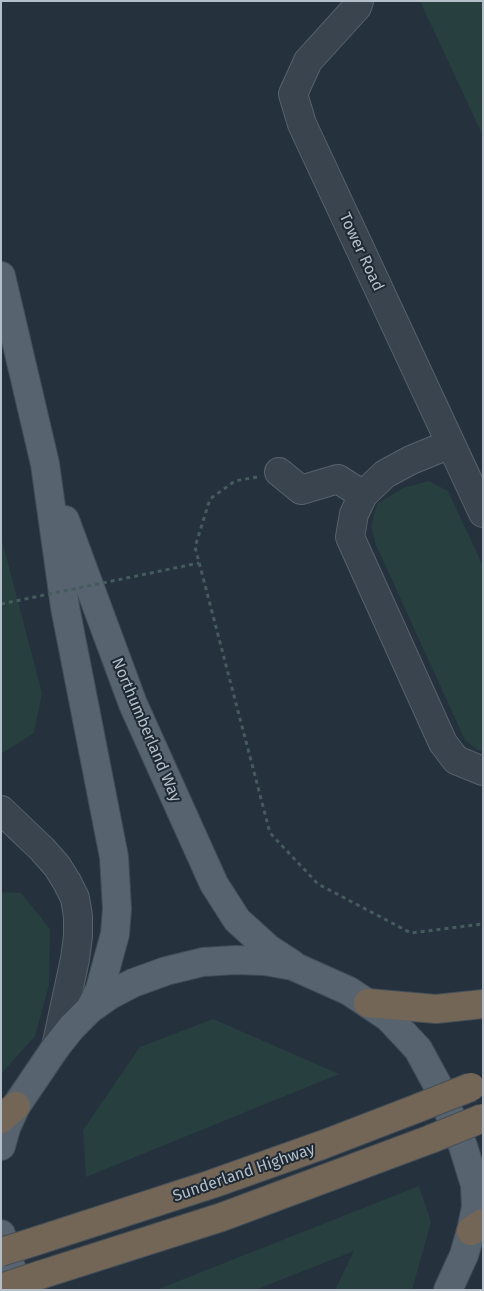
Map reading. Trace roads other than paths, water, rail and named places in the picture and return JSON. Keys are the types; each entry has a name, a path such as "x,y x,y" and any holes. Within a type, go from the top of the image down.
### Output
{"highway":[{"path":"368,1003 436,1009 483,1004"},
{"name":"Sunderland Highway","path":"1,1252 212,1184 322,1145 477,1085"},
{"name":"Sunderland Highway","path":"1,1288 29,1282 222,1217 483,1118"}],"main road":[{"name":"Northumberland Way","path":"1,276 45,464 65,607 114,857 117,881 118,909 115,934 100,989 90,1009"},
{"name":"Northumberland Way","path":"45,464 132,704 214,884 237,920 269,949 293,966"},
{"path":"1,1146 9,1112 72,1027 90,1009 110,995 133,982 166,971 203,962 265,961 293,966 349,991 388,1017 418,1049 437,1084 463,1146 475,1186 477,1227 448,1290"},
{"path":"1,1234 29,1282"}],"street":[{"name":"Tower Road","path":"359,1 357,7 308,61 293,94 302,124 483,513"},
{"path":"450,444 411,460 385,474 363,495 354,514 350,538 443,743 456,760 483,771"},
{"path":"279,472 301,490 338,479 363,495"},
{"path":"1,810 57,866 74,898 78,916 76,951 56,1048"}]}
